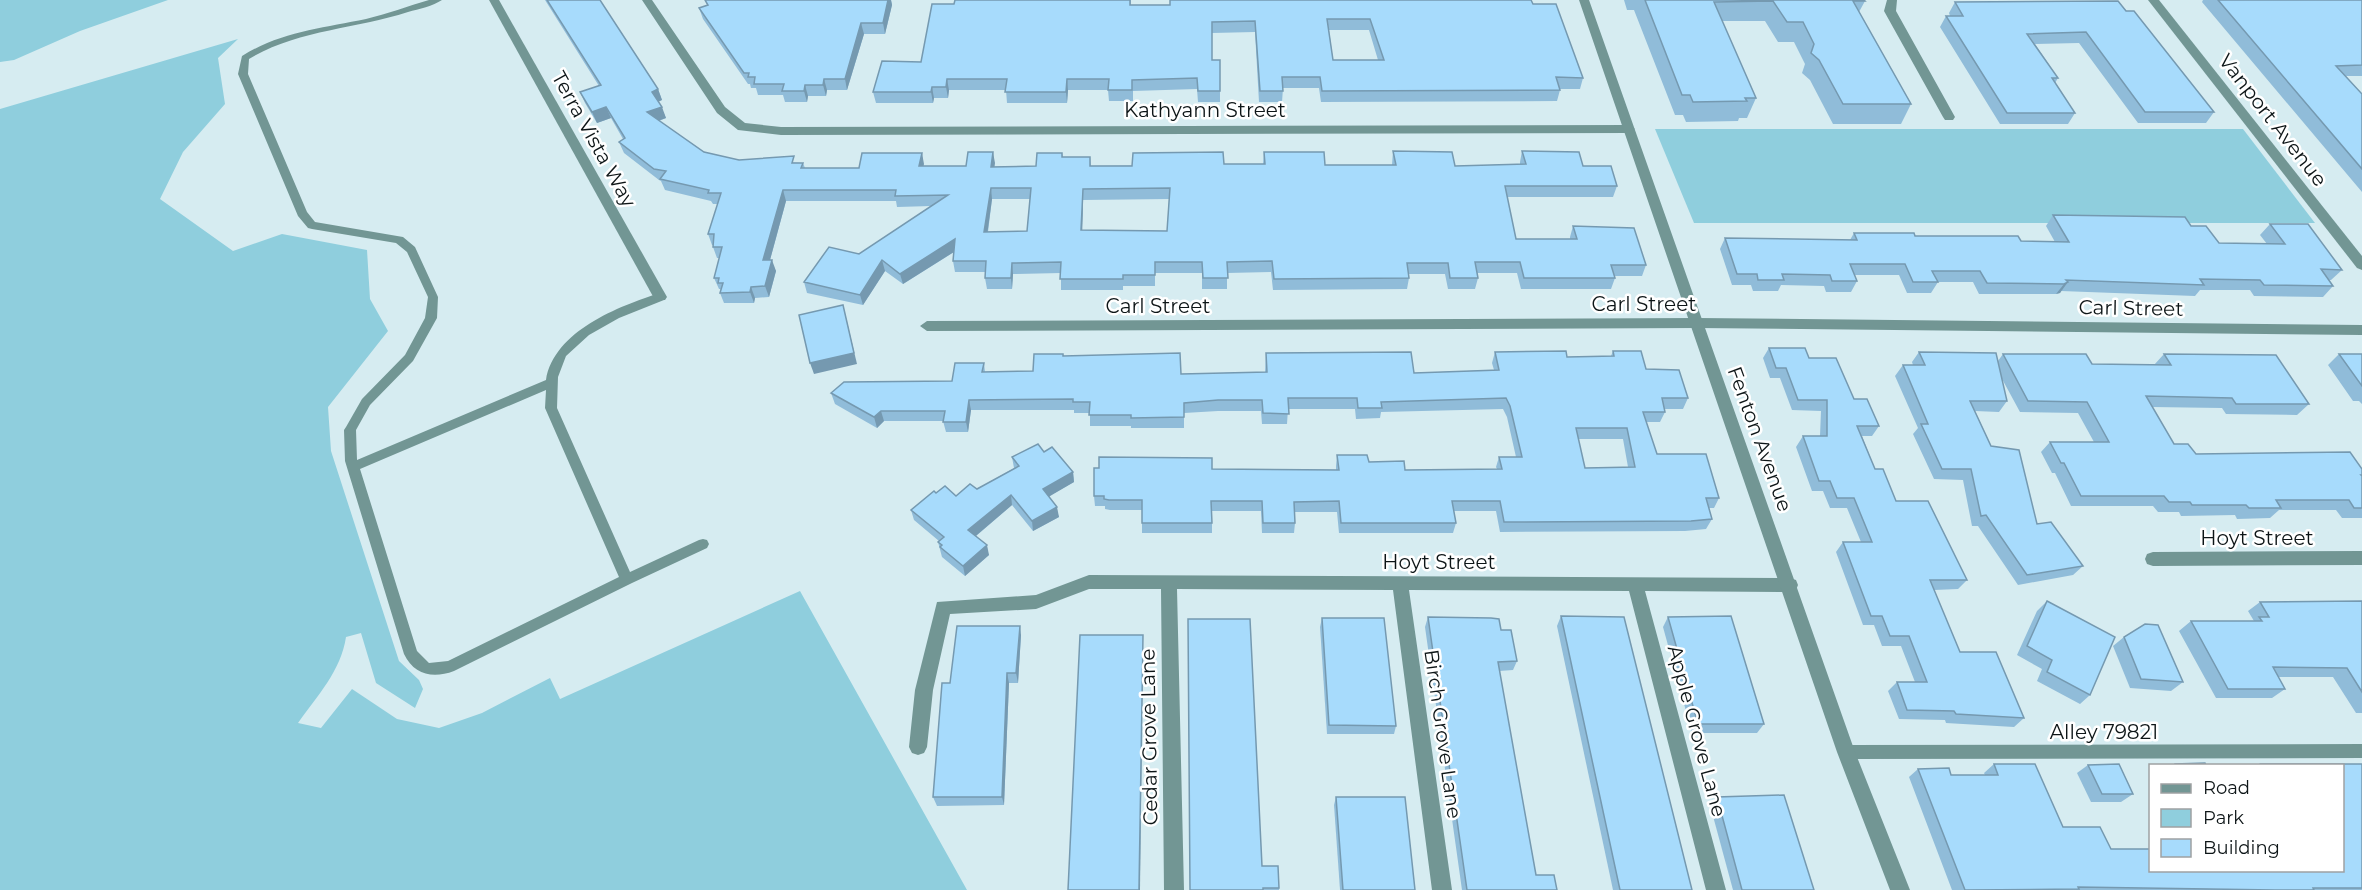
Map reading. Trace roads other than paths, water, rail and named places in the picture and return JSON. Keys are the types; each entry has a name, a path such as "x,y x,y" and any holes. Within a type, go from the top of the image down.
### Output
{"street":[{"name":"Terra Vista Way","path":"494,0 660,297"},
{"name":"Kathyann Street","path":"647,0 721,110 742,127 781,131 1629,129"},
{"name":"Fenton Avenue","path":"1584,0 1790,585 1846,752 1900,890"},
{"path":"1892,0 1890,11 1949,117"},
{"name":"Vanport Avenue","path":"2153,0 2362,265"},
{"name":"Carl Street","path":"927,326 1697,323 2362,330"},
{"name":"Hoyt Street","path":"2153,559 2362,558"},
{"name":"Hoyt Street","path":"918,747 924,690 943,607 1036,602 1089,582 1790,585"},
{"name":"Cedar Grove Lane","path":"1169,583 1174,890"},
{"name":"Birch Grove Lane","path":"1400,583 1442,890"},
{"name":"Apple Grove Lane","path":"1635,584 1716,890"}],"lane":[{"path":"438,0 363,22 317,29 261,47 245,58 243,74 302,214 312,225 399,240 411,250 433,297 431,318 409,358 366,402 350,430 353,467 411,654 426,669 449,667 703,544"},
{"path":"627,579 551,408 552,382 555,366 571,344 598,322 660,297"},
{"path":"353,467 552,382"},
{"name":"Alley 79821","path":"1846,752 2362,751"}]}
